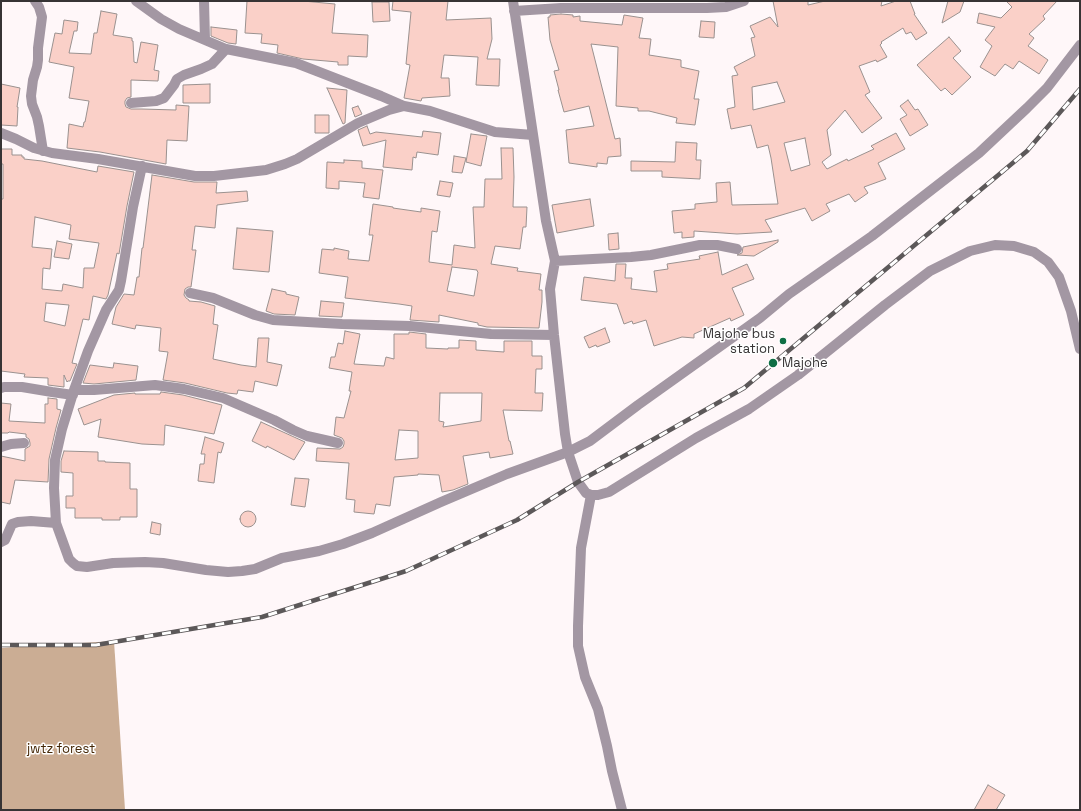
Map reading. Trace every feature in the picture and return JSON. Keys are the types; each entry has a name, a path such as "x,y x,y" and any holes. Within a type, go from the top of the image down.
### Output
{"street":[{"path":"35,1 39,7 42,17 38,60 33,80 32,104 37,117 43,151"},
{"path":"136,1 161,19 226,49 296,63 404,106 430,111 495,132 533,135"},
{"path":"204,1 205,40"},
{"path":"744,1 726,6 707,8 680,5 673,7 561,8 513,6 546,221 555,261 550,289 565,434 568,452 578,482 586,493 598,495 609,492 696,438 749,409 798,375 930,271 970,251 995,246 1014,246 1034,252 1048,262 1059,277 1071,311 1080,349"},
{"path":"142,166 133,207 119,290 106,310 88,351 73,392 62,429 56,460 54,488 56,523 69,559 77,566 87,567 113,563 145,562 163,563 206,570 228,572 242,571 282,558 343,544 372,533 499,477 568,452 590,441 760,318 796,289 872,236 979,153 1047,88 1080,45"},
{"path":"131,103 156,101 164,98 177,79 212,64 226,49"},
{"path":"1,133 16,138 34,148 57,154 98,159 201,176 214,176 266,170 297,159 358,123 389,110 404,106"},
{"path":"555,261 651,255 700,245 717,245 737,249"},
{"path":"190,293 213,298 255,315 273,320 410,326 490,334 554,335"},
{"path":"1,388 12,386 52,392 73,392 155,385 184,389 223,398 307,436 338,442"},
{"path":"1,447 11,444 24,443"},
{"path":"591,495 581,548 578,646 585,677 598,709 622,810"},
{"path":"1,542 5,540 12,524 31,521 56,523"}],"green space":[{"name":"jwtz forest","path":"114,641 125,810 1,810 1,648"}],"building":[{"path":"247,1 303,1 335,4 332,33 368,35 367,57 348,56 348,65 338,65 338,62 303,59 277,53 278,45 261,43 262,34 245,33"},
{"path":"393,1 448,1 446,20 491,18 492,39 487,59 500,59 499,86 476,85 478,57 444,55 441,78 449,78 450,96 422,98 421,101 404,98 410,65 406,64 411,12 392,10"},
{"path":"773,1 808,1 808,5 825,1 882,1 881,6 896,1 910,1 914,14 927,33 916,40 911,32 906,34 903,28 881,42 882,43 880,45 887,57 877,62 876,60 859,66 870,92 865,95 882,118 862,133 845,110 827,130 831,155 822,162 827,169 847,159 848,161 874,149 871,146 896,133 905,149 878,163 886,179 864,187 868,193 855,202 849,194 826,204 830,211 812,221 805,208 765,220 772,232 737,234 694,231 694,237 682,238 682,232 674,233 672,211 695,209 695,204 717,202 716,183 730,182 732,205 778,204 768,145 757,148 751,125 731,129 727,109 735,107 732,76 738,75 734,67 755,56 751,38 755,37 750,26 770,17 778,27","holes":["777,82 785,102 753,110 752,87","805,138 810,165 791,171 784,143"]},
{"path":"948,1 964,1 960,12 942,23"},
{"path":"1006,1 1057,1 1043,16 1045,19 1029,34 1034,38 1028,46 1048,60 1039,74 1019,61 1013,69 1005,64 995,76 980,67 992,46 985,40 995,27 977,23 979,13 1001,18 1012,7"},
{"path":"372,2 389,2 390,21 373,22"},
{"path":"101,11 117,14 113,35 132,38 134,62 137,63 141,42 158,45 154,70 159,71 158,81 131,80 131,97 127,98 125,101 126,107 131,109 176,110 176,105 189,106 187,141 167,140 166,164 100,152 67,148 69,124 83,127 89,101 69,98 74,67 49,62 55,33 62,34 64,20 78,22 77,31 74,31 69,53 91,54 94,33 97,33"},
{"path":"550,15 573,15 573,17 580,16 580,21 622,25 624,15 643,18 639,38 651,39 649,55 681,60 681,67 699,71 694,99 699,99 695,125 676,123 677,118 649,111 638,111 638,108 616,106 618,47 591,44 615,139 620,138 621,156 608,157 607,164 597,163 597,167 569,163 566,130 594,126 589,106 564,112 554,71 559,70 550,40 548,17 550,17"},
{"path":"701,21 715,22 714,38 699,37"},
{"path":"211,27 237,30 236,44 228,43 211,36"},
{"path":"949,37 961,51 953,58 971,77 952,95 945,88 941,91 917,65"},
{"path":"1,84 20,88 17,107 17,126 1,125"},
{"path":"210,84 210,103 183,103 183,85"},
{"path":"327,88 347,90 345,123 343,124"},
{"path":"908,100 915,110 918,109 928,125 910,136 900,119 907,115 900,106"},
{"path":"358,106 362,114 355,117 352,108"},
{"path":"315,115 329,115 329,133 315,133"},
{"path":"367,126 370,134 376,132 422,137 423,131 441,133 438,155 417,152 416,158 413,157 412,170 383,167 386,140 363,146 358,130"},
{"path":"471,134 487,136 481,166 466,162"},
{"path":"676,142 697,143 696,160 701,160 700,179 662,177 662,171 631,171 631,161 675,162"},
{"path":"501,148 513,148 513,207 527,207 526,227 523,227 520,249 495,246 491,264 518,268 517,271 541,274 539,290 542,290 542,302 539,328 487,327 478,325 478,323 439,315 439,322 410,320 412,306 345,298 348,277 319,273 322,249 334,250 334,248 349,251 348,259 369,261 373,235 369,235 373,204 421,212 421,208 440,211 437,232 432,231 429,262 452,265 454,245 475,248 473,207 484,207 485,179 502,179","holes":["452,267 477,270 478,272 474,296 447,291"]},
{"path":"1,149 12,149 12,155 22,155 24,159 97,172 98,166 134,172 119,254 117,253 108,295 106,299 93,296 89,320 83,319 72,363 77,364 70,381 67,382 64,375 64,387 48,385 48,378 24,377 25,374 1,371 1,199 3,199 3,164 1,164","holes":["35,217 71,225 69,239 99,243 94,268 84,268 83,288 63,284 62,291 42,289 43,268 50,269 52,249 32,247","46,303 69,305 65,326 44,321"]},
{"path":"454,156 466,158 462,173 452,172"},
{"path":"344,160 362,161 362,168 383,170 379,199 363,197 365,183 339,181 339,189 326,188 327,162 344,163"},
{"path":"152,175 194,182 217,182 216,193 247,191 248,201 217,205 215,228 195,226 192,250 196,250 191,287 185,289 184,295 189,301 201,302 215,306 213,324 218,325 213,359 256,367 258,338 269,338 267,362 282,365 277,386 255,381 253,392 238,390 237,394 163,380 168,352 159,351 161,328 136,325 135,329 112,324 116,307 124,294 134,295 137,277 139,277"},
{"path":"440,181 453,183 450,197 437,195"},
{"path":"590,199 594,226 557,233 552,205"},
{"path":"237,228 273,231 269,272 233,269"},
{"path":"618,233 619,249 609,250 608,234"},
{"path":"778,240 778,242 754,256 737,255 742,253 743,247"},
{"path":"57,241 72,244 69,259 54,257"},
{"path":"718,252 722,275 747,264 754,279 732,288 744,315 731,321 730,318 694,334 694,338 682,337 654,346 646,320 633,324 632,321 624,324 617,304 581,300 584,277 615,281 616,264 626,264 625,278 632,278 631,289 657,292 654,271 668,269 667,264 700,259 699,256"},
{"path":"272,289 299,297 295,315 274,314 266,311"},
{"path":"321,301 344,303 342,317 319,316"},
{"path":"605,328 610,342 597,347 596,345 589,348 584,337"},
{"path":"345,331 360,334 354,364 384,366 386,357 394,359 394,334 409,334 409,332 426,334 426,348 459,348 459,340 476,341 476,350 504,352 504,341 532,341 532,356 542,356 542,369 536,369 535,393 543,393 542,411 503,410 513,454 490,458 489,452 463,456 468,484 453,490 442,492 439,475 418,474 394,477 390,506 376,504 374,514 354,512 355,500 346,499 349,463 316,461 317,448 340,449 344,444 342,438 334,435 336,417 344,418 351,391 349,391 352,372 329,368 331,357 335,357 338,343 343,344","holes":["440,393 482,393 481,421 443,427 444,422 439,421","399,430 418,431 418,458 395,460"]},
{"path":"114,363 138,366 136,380 94,384 83,383 90,365 113,368"},
{"path":"161,392 183,395 222,405 214,434 165,425 164,445 142,444 98,437 101,419 84,425 78,409 114,395 135,393 160,394"},
{"path":"48,398 57,399 57,409 61,410 49,459 48,482 15,480 10,504 1,502 1,456 25,461 25,449 30,446 30,443 29,439 26,437 26,434 9,432 1,433 1,403 11,404 9,421 45,423 45,404 48,404"},
{"path":"261,422 305,442 294,460 267,446 266,448 252,441"},
{"path":"205,437 224,443 221,453 218,452 214,483 198,481 200,464 204,464 205,454 201,454"},
{"path":"64,451 98,452 98,461 130,463 130,489 137,489 137,517 120,517 120,520 75,518 75,508 66,508 66,496 73,496 73,473 61,472 61,461"},
{"path":"295,478 309,479 305,507 291,505"},
{"path":"245,511 251,511 256,516 254,525 251,527 245,527 240,522 240,516"},
{"path":"152,522 161,524 160,535 150,533"},
{"path":"988,785 1005,795 996,810 974,810"}],"railway":[{"path":"1,645 96,645 262,617 406,571 517,520 578,482 744,388 1027,151 1080,89"}],"place":[{"name":"Majohe bus station","path":"783,341"},
{"name":"Majohe","path":"773,363"}]}
